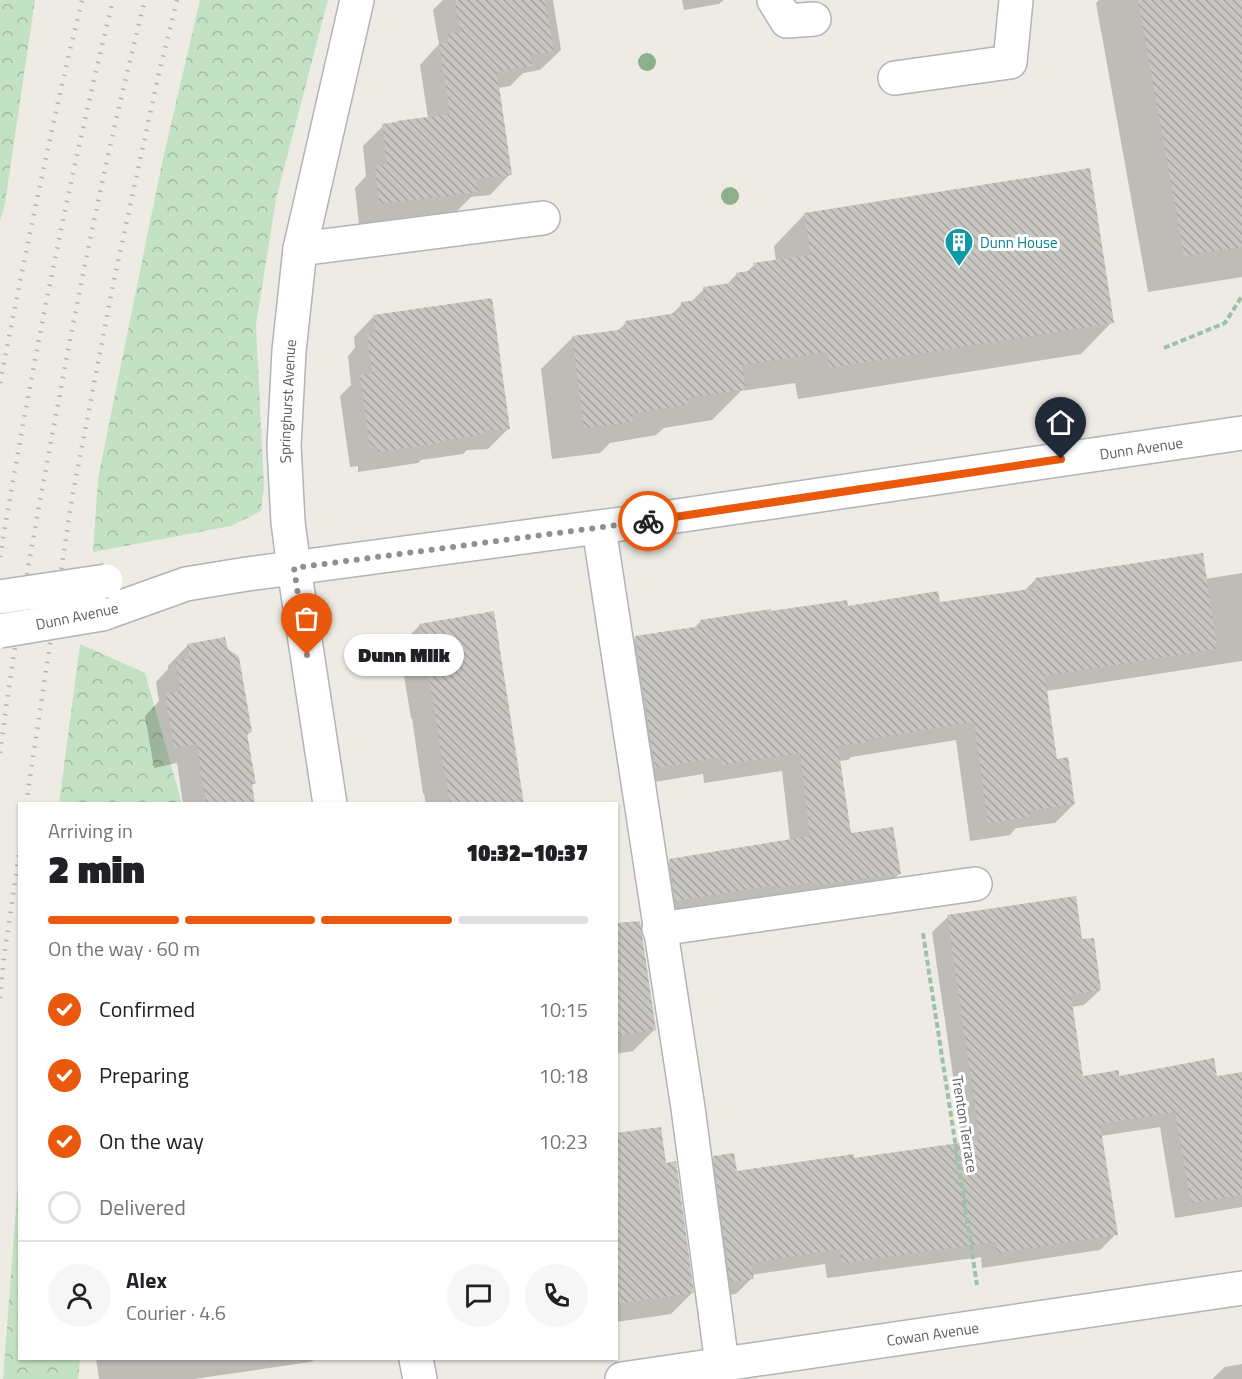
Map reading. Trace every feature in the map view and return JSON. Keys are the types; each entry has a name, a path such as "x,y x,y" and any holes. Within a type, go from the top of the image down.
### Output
{"street":[{"name":"Springhurst Avenue","path":"330,802 288,522 284,446 289,351 300,249 357,0"},
{"path":"774,0 787,21 814,19"},
{"path":"895,78 1010,62 1016,0"},
{"path":"300,249 543,218"},
{"name":"Dunn Avenue","path":"0,631 102,614 186,584 247,574 599,528 1242,433"},
{"path":"599,528 688,1108 722,1364"},
{"name":"Dunn Avenue","path":"0,597 106,581 186,584"},
{"path":"659,929 975,884"},
{"name":"Cowan Avenue","path":"622,1379 1242,1288"},
{"path":"417,1360 420,1379"}],"path":[{"path":"1164,348 1225,323 1242,296"},
{"name":"Trenton Terrace","path":"922,927 983,1326"}],"green space":[{"path":"0,0 35,0 5,203 0,221"},
{"path":"200,0 328,0 276,199 256,325 264,486 261,511 231,526 93,552 98,479 162,163"},
{"path":"80,644 145,673 181,802 59,802"},
{"path":"18,1183 18,1360 80,1360 78,1379 3,1379"}],"building":[{"path":"455,0 545,0 554,52 530,55 532,66 497,72 512,175 476,179 478,192 379,204 375,166 387,164 382,124 450,114 439,44 448,42 447,34 460,32"},
{"path":"1138,0 1242,0 1242,247 1184,256"},
{"name":"Dunn House","path":"1090,168 1114,323 829,368 827,352 742,365 746,389 688,398 689,404 632,414 633,422 584,428 572,336 626,329 625,321 682,312 681,302 705,299 703,287 737,282 736,273 754,270 753,263 811,255 804,213"},
{"path":"492,298 510,429 484,431 485,434 440,441 440,443 378,452 377,446 370,447 360,375 372,373 367,334 376,333 373,315"},
{"path":"1203,553 1217,649 1045,676 1057,759 1068,757 1075,804 1029,811 1030,817 988,823 974,722 838,746 851,833 893,827 901,874 817,885 816,882 778,888 777,885 675,901 669,859 810,836 800,753 722,765 721,757 655,768 635,636 701,626 700,620 771,609 771,611 847,600 848,606 938,591 940,602 1037,588 1035,578"},
{"path":"494,611 524,802 450,802 419,624"},
{"path":"225,637 228,649 239,657 252,732 247,733 256,784 252,784 255,802 206,802 197,744 174,748 165,694 181,691 175,660 190,658 187,644"},
{"path":"1076,896 1082,939 1094,938 1101,990 1071,995 1083,1076 1119,1070 1119,1076 1214,1058 1217,1076 1242,1072 1242,1195 1191,1203 1175,1112 1100,1124 1118,1235 997,1253 996,1242 842,1263 840,1249 751,1263 754,1279 730,1282 713,1156 734,1153 737,1171 854,1154 854,1158 980,1140 947,915"},
{"path":"640,921 656,1030 618,1036 618,923"},
{"path":"661,1127 666,1163 676,1161 694,1293 618,1304 618,1133"}],"railway":[{"path":"0,383 39,191 82,0"},
{"path":"0,557 51,277 113,0"},
{"path":"0,753 26,578 68,353 109,151 145,0"},
{"path":"26,802 72,498 114,280 177,0"},
{"path":"0,998 18,861"}],"way so far":[{"path":"307,655 294,568 648,521"}],"place":[{"name":"Dunn House","path":"959,268"},
{"name":"Dunn Milk","path":"307,655"}],"route":[{"path":"648,521 1061,459"}]}
